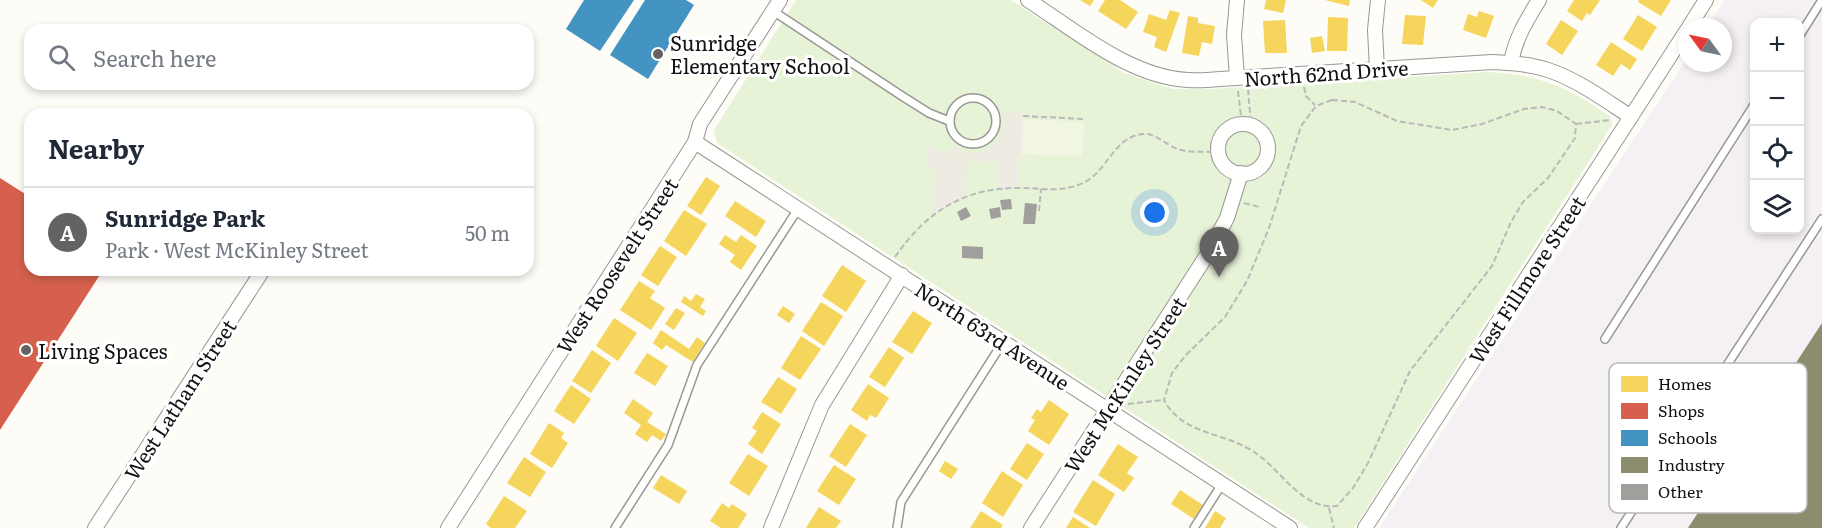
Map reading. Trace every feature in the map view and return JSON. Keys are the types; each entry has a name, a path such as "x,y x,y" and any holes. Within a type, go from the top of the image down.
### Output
{"street":[{"name":"North 62nd Drive","path":"1028,0 1110,53 1151,73 1190,81 1238,84 1377,69 1492,62 1511,63 1529,65 1561,75 1578,83 1631,117"},
{"path":"1237,0 1234,35 1238,84"},
{"path":"1377,69 1375,30 1378,0"},
{"path":"1511,63 1519,33 1539,0"},
{"name":"West Fillmore Street","path":"1694,18 1706,0"},
{"name":"West Roosevelt Street","path":"448,528 695,142 700,124 777,6"},
{"name":"West Fillmore Street","path":"1365,528 1678,44"},
{"path":"1247,124 1258,128 1266,139 1267,153 1261,166 1241,173 1227,167 1219,153 1221,137 1227,130 1234,126 1247,124"},
{"name":"North 63rd Avenue","path":"695,142 1290,528"},
{"name":"West McKinley Street","path":"1031,528 1207,255 1227,218 1241,173"},
{"path":"771,528 822,405 902,275"},
{"name":"West Latham Street","path":"95,528 259,276"}],"lane":[{"path":"1804,29 1822,0"},
{"path":"777,6 902,96 949,121 954,136 960,141 976,145 990,137 996,122 993,108 987,102 974,98 960,102 950,113 949,121"},
{"path":"1605,339 1750,113"},
{"path":"615,528 668,444 697,365 798,209"},
{"path":"1729,363 1822,219"},
{"path":"897,528 901,502 1004,342"},
{"path":"1194,528 1222,484"},
{"path":"1622,528 1632,513"}],"path":[{"path":"1238,84 1247,124"},
{"path":"1303,85 1306,96 1316,106"},
{"path":"1247,124 1248,89"},
{"path":"1576,124 1575,138 1548,177 1523,202 1511,222 1492,266 1410,370 1368,463 1353,488 1337,506 1320,506 1305,497 1270,463 1252,450 1185,424 1169,410 1164,400 1172,373 1185,356 1225,317 1247,280 1269,228 1301,126 1316,106 1332,100 1355,102 1397,121 1452,130 1482,124 1524,109 1542,107 1557,111 1576,124 1610,120"},
{"path":"1023,116 1084,119"},
{"path":"895,256 921,224 950,204 987,190 1019,188 1064,190 1091,179 1122,142 1138,136 1148,134 1180,150 1219,153"},
{"path":"1039,211 1041,189"},
{"path":"1244,203 1259,207"},
{"path":"1128,404 1164,400"},
{"path":"1329,507 1334,528"}],"shaded area":[{"path":"1725,0 1822,0 1822,528 1379,528 1678,72 1732,72 1732,18 1713,18"},
{"path":"1002,112 1023,113 1019,188 997,190 998,163 967,161 964,198 932,214 936,168 927,167 929,145 948,157 950,145 970,154 986,150 996,143 1001,134 1004,125"}],"green space":[{"path":"796,0 1011,0 1124,73 1172,89 1212,89 1488,72 1523,76 1553,84 1580,97 1610,116 1612,125 1354,528 1309,528 717,143 714,130"},
{"path":"1023,119 1084,122 1082,157 1021,154"}],"building: Homes":[{"path":"1080,0 1094,0 1090,6"},
{"path":"1105,0 1120,0 1138,12 1126,29 1098,11"},
{"path":"1266,0 1286,0 1283,13 1264,9"},
{"path":"1325,0 1350,0 1349,6"},
{"path":"1421,0 1438,0 1433,8"},
{"path":"1574,0 1600,0 1590,15 1587,13 1582,21 1567,11"},
{"path":"1639,0 1671,0 1661,16 1638,2"},
{"path":"1170,10 1180,13 1166,52 1154,47 1157,37 1143,32 1149,14 1166,20"},
{"path":"1479,11 1494,16 1486,38 1463,30 1468,14 1477,17"},
{"path":"1405,15 1426,16 1423,45 1402,44"},
{"path":"1638,15 1657,27 1642,51 1623,39"},
{"path":"1188,16 1198,18 1198,23 1215,26 1212,44 1202,42 1199,56 1182,53"},
{"path":"1328,17 1348,18 1347,51 1327,51"},
{"path":"1285,20 1287,53 1265,53 1263,21"},
{"path":"1561,20 1578,31 1562,55 1546,44"},
{"path":"1322,36 1325,51 1312,53 1310,38"},
{"path":"1611,42 1637,59 1630,70 1621,64 1613,76 1596,65"},
{"path":"706,177 720,186 701,215 687,206"},
{"path":"735,201 766,221 756,237 725,216"},
{"path":"684,210 707,224 686,256 664,241"},
{"path":"725,235 736,242 741,235 757,246 741,270 730,262 735,255 719,244"},
{"path":"660,246 677,257 658,286 641,275"},
{"path":"842,265 866,281 846,312 822,296"},
{"path":"639,281 655,291 650,298 665,308 651,330 620,310"},
{"path":"696,294 705,299 700,307 706,311 703,316 681,302 684,296 691,301"},
{"path":"821,302 843,316 824,346 802,331"},
{"path":"783,306 795,314 789,323 777,315"},
{"path":"676,308 685,313 674,330 665,324"},
{"path":"913,311 932,323 912,354 892,342"},
{"path":"614,318 637,333 618,361 596,346"},
{"path":"661,330 689,349 697,337 705,343 693,362 666,345 662,350 653,343"},
{"path":"801,336 821,349 800,380 781,368"},
{"path":"889,347 904,358 885,387 869,377"},
{"path":"592,350 611,363 591,393 572,381"},
{"path":"647,353 668,366 655,386 634,373"},
{"path":"778,377 797,389 781,414 761,402"},
{"path":"868,384 889,398 876,418 870,415 867,421 851,410"},
{"path":"571,385 591,399 574,424 554,411"},
{"path":"633,399 653,413 647,422 666,434 661,441 652,435 647,442 635,434 641,425 624,413"},
{"path":"1049,400 1069,414 1049,445 1028,431 1035,420 1031,418 1037,409 1041,412"},
{"path":"762,412 781,424 762,454 748,444 757,431 752,428"},
{"path":"549,423 564,433 561,438 568,443 552,468 530,454"},
{"path":"850,424 867,435 846,467 829,456"},
{"path":"1027,443 1044,454 1027,480 1010,469"},
{"path":"1118,444 1138,457 1127,473 1134,478 1124,492 1098,475"},
{"path":"748,454 768,466 749,496 729,483"},
{"path":"524,457 546,472 530,497 507,483"},
{"path":"945,461 958,469 951,479 939,471"},
{"path":"834,465 856,479 839,505 817,491"},
{"path":"1002,471 1023,485 1003,517 982,503"},
{"path":"661,475 687,491 679,504 653,488"},
{"path":"1093,480 1115,494 1096,526 1073,512"},
{"path":"1180,490 1203,505 1194,519 1171,504"},
{"path":"504,496 527,511 515,528 491,528 486,524"},
{"path":"722,503 729,508 732,504 747,514 738,528 721,528 710,521"},
{"path":"819,507 841,521 836,528 806,528"},
{"path":"981,511 1003,525 1001,528 970,528"},
{"path":"1215,511 1226,518 1220,528 1205,528"},
{"path":"1073,517 1090,528 1066,528"}],"building: Shops":[{"name":"Living Spaces","path":"0,178 24,193 24,276 99,276 0,430"}],"building: Schools":[{"path":"584,0 634,0 600,51 566,29"},
{"path":"645,0 686,0 694,5 648,79 610,55"}],"building: Industry":[{"path":"1822,323 1822,528 1688,528 1698,513 1807,513 1807,363 1796,363"}],"building: Other":[{"path":"1011,199 1012,209 1002,210 1000,200"},
{"path":"1025,203 1037,204 1035,224 1023,224"},
{"path":"966,207 971,216 961,221 957,212"},
{"path":"1000,207 1001,217 991,219 989,209"},
{"path":"962,246 983,247 983,259 962,258"}],"place":[{"name":"Sunridge Elementary School","path":"658,54"},
{"name":"Sunridge Park","path":"1219,277"},
{"name":"Living Spaces","path":"26,350"}]}
